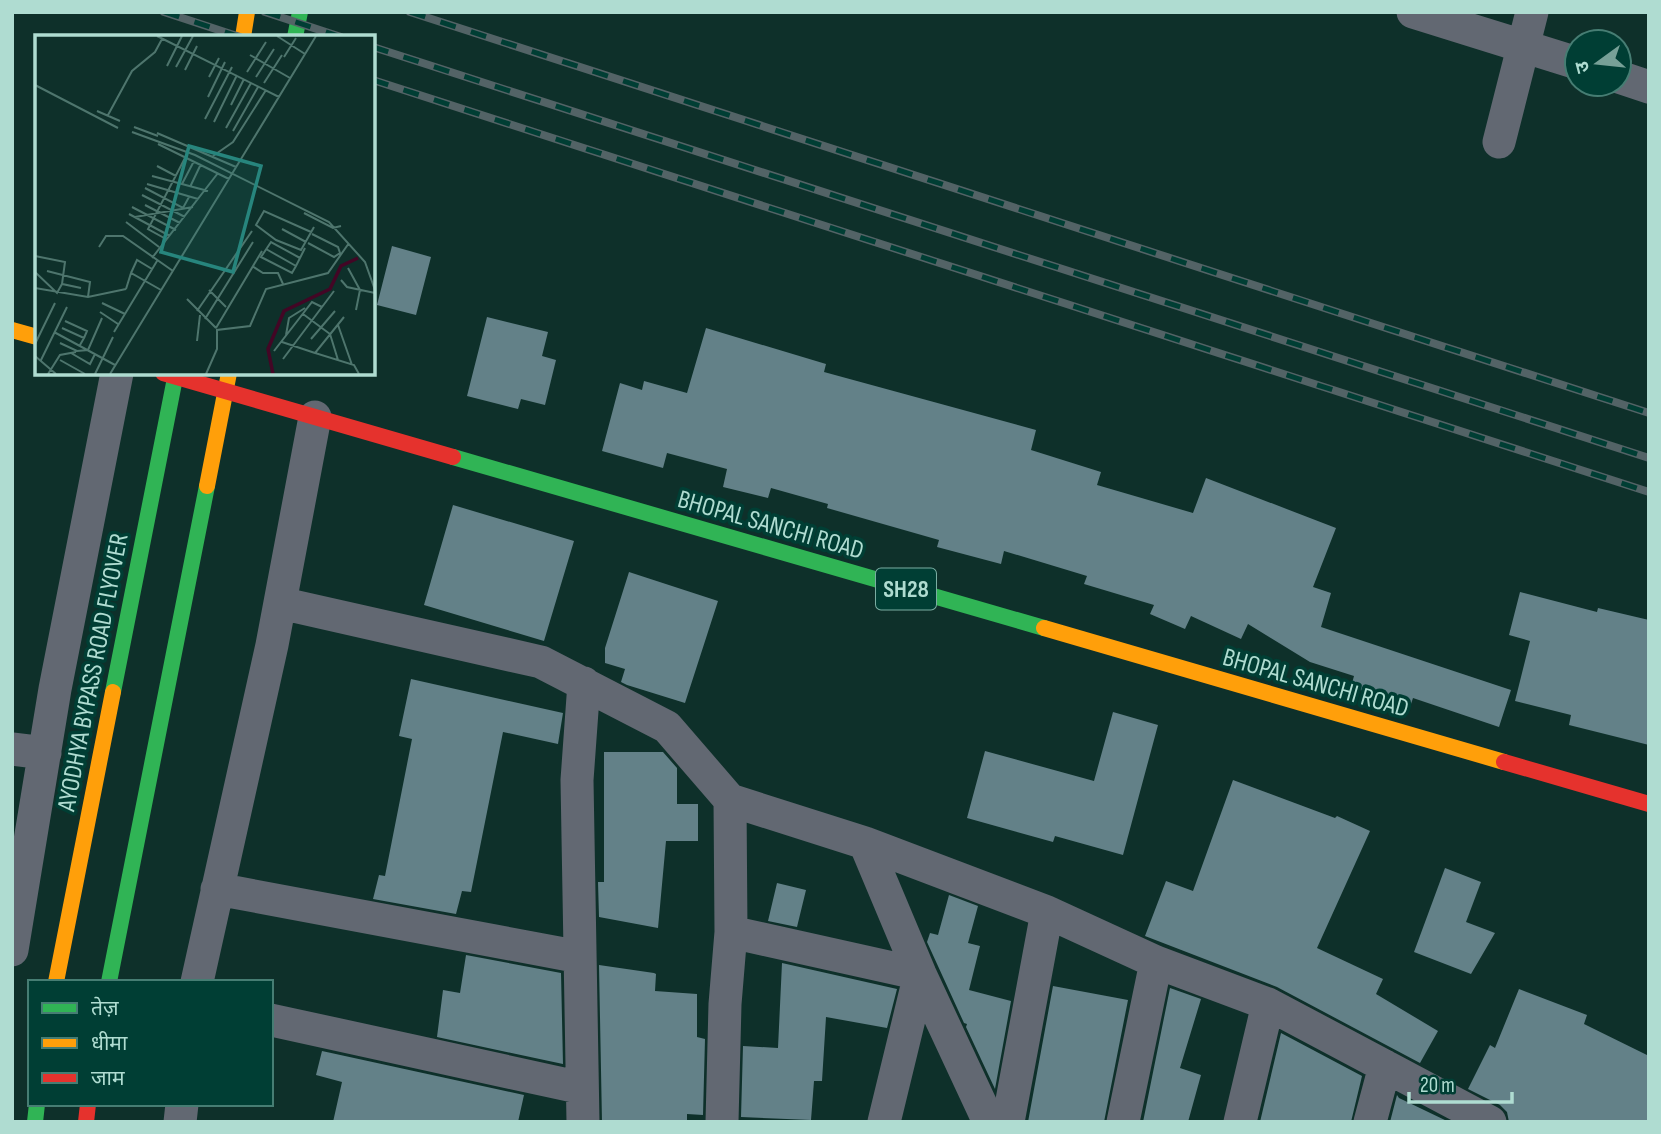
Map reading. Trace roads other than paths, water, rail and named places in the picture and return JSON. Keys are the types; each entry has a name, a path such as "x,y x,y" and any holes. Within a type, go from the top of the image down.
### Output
{"main road":[{"path":"243,35 247,12"},
{"path":"295,35 300,12"},
{"path":"12,330 35,336"},
{"name":"BHOPAL SANCHI ROAD","path":"166,374 1649,804"},
{"name":"AYODHYA BYPASS ROAD FLYOVER","path":"56,980 176,374"},
{"path":"109,980 229,374"}],"street":[{"path":"1413,12 1563,58"},
{"path":"1499,142 1532,12"},
{"path":"12,950 45,753 117,374"},
{"path":"197,980 280,603 315,417"},
{"path":"280,603 541,662 667,727 730,800 865,843 1047,912 1156,962 1268,1004 1385,1066 1443,1111 1490,1122"},
{"path":"583,1122 576,780 584,683"},
{"path":"12,749 45,753"},
{"path":"722,1122 725,1004 731,932 730,800"},
{"path":"865,843 920,974 989,1122"},
{"path":"217,889 580,957"},
{"path":"1008,1122 1047,912"},
{"path":"731,932 920,974"},
{"path":"1124,1122 1156,962"},
{"path":"884,1122 920,974"},
{"path":"1240,1122 1268,1004"},
{"path":"273,1020 582,1088"},
{"path":"1370,1122 1385,1066"}],"railway":[{"path":"164,12 234,35"},
{"path":"265,12 335,35"},
{"path":"410,12 1649,413"},
{"path":"374,47 1649,458"},
{"path":"374,80 1649,492"}]}
